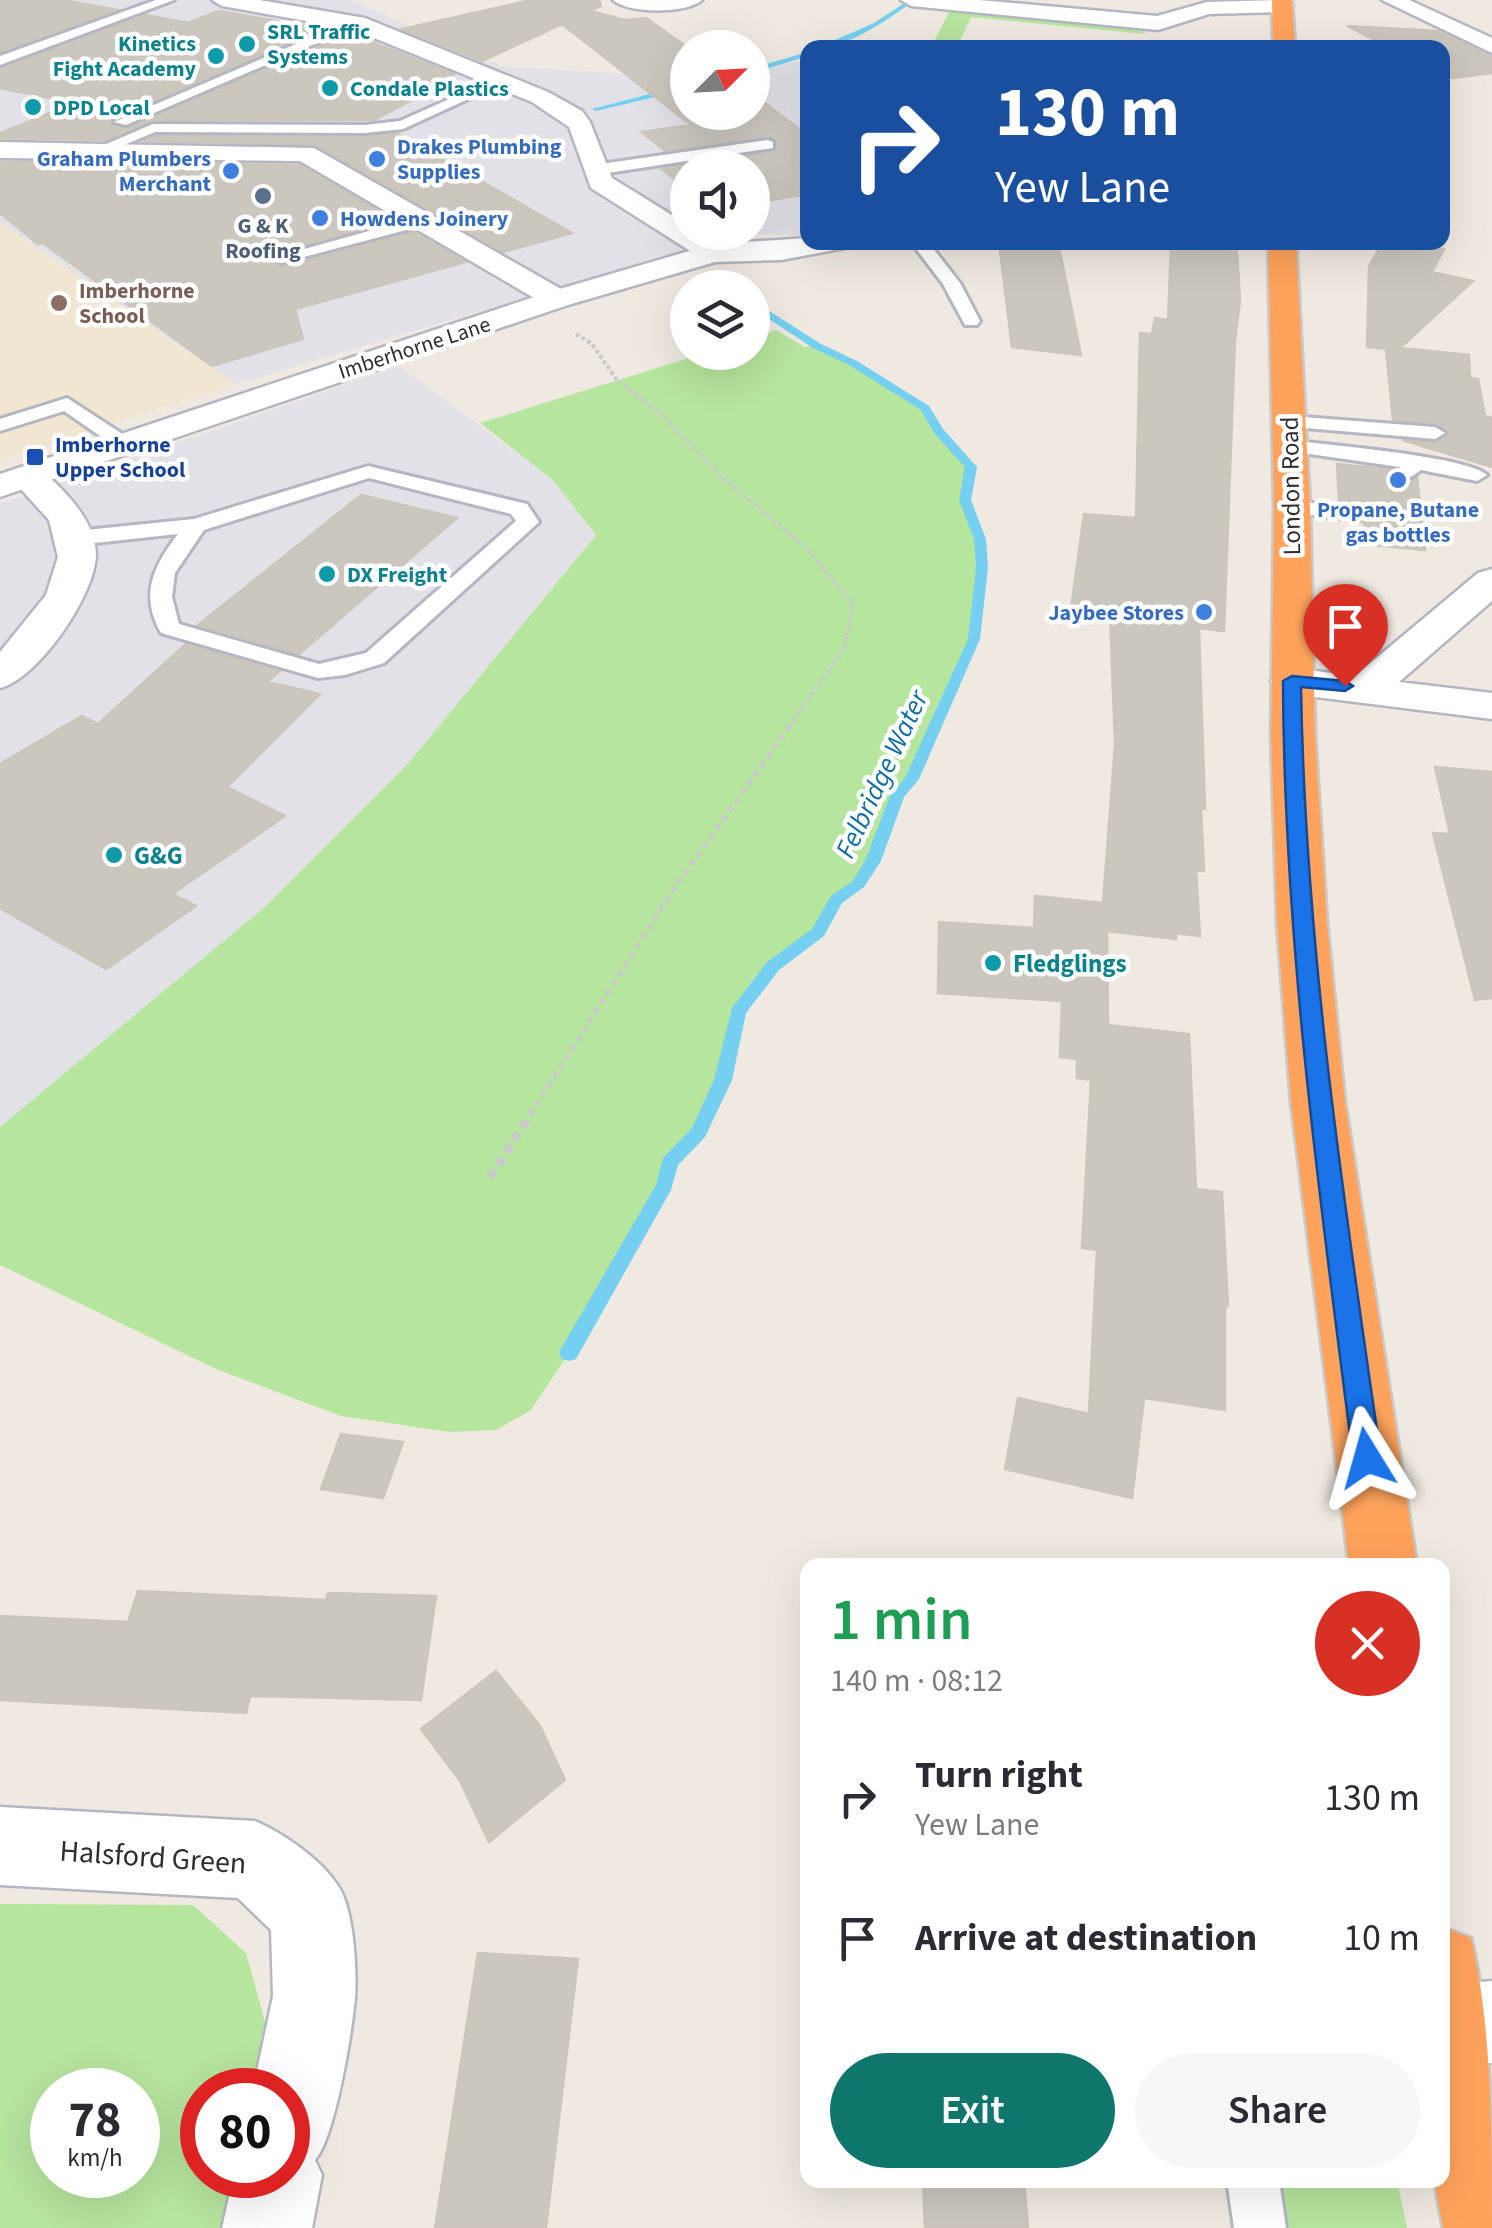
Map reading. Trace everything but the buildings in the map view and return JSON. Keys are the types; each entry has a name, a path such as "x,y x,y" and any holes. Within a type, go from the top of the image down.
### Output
{"highway":[{"path":"1282,3 1284,40"},
{"name":"London Road","path":"1282,250 1302,923 1318,1102 1382,1558"},
{"path":"1462,2004 1464,2123 1488,2228"}],"street":[{"path":"222,0 356,23 559,107 581,127 600,182 713,253"},
{"path":"624,0 692,0"},
{"path":"1392,0 1492,48"},
{"path":"927,1 1132,21 1172,21 1216,4 1282,3"},
{"path":"1459,54 1492,48"},
{"path":"0,150 103,139 304,152 423,221 544,304"},
{"name":"Imberhorne Lane","path":"14,481 544,304 713,253 800,248"},
{"path":"0,676 39,636 73,582 76,538 58,507 14,481"},
{"path":"1368,688 1492,581"},
{"path":"1292,681 1492,706"},
{"name":"Halsford Green","path":"0,1846 255,1860 310,1913 314,1996 300,2068"},
{"path":"267,2228 273,2198"}],"lane":[{"path":"0,61 168,0"},
{"path":"103,139 356,23"},
{"path":"103,139 153,128 329,129 403,125 470,95"},
{"path":"594,170 768,145"},
{"path":"281,258 423,221"},
{"path":"925,250 951,283 971,321"},
{"path":"0,426 67,404 123,443"},
{"path":"1289,434 1434,432"},
{"path":"1289,434 1339,459 1477,475"},
{"path":"76,538 196,525 368,472 519,509 528,522 375,658 318,672 169,628 158,602 162,569 196,525"},
{"path":"1292,507 1340,512"},
{"path":"1254,2188 1260,2228"}],"path":[{"path":"490,1178 673,890 844,649 853,604 807,549 720,476 662,415 616,380 591,343 544,304"}],"shaded area":[{"path":"0,0 351,0 501,66 670,77 670,130 770,130 770,65 800,62 800,236 770,235 770,150 670,150 670,250 688,250 236,384 0,222"},
{"name":"Imberhorne School","path":"0,222 236,384 0,460"},
{"path":"399,366 554,481 596,534 407,765 266,906 0,1127 0,504"}],"green space":[{"path":"950,10 1145,29 1145,34 971,17 960,40 935,40"},
{"path":"776,330 805,347 817,346 905,393 925,408 938,431 971,467 965,500 980,539 982,567 974,639 912,779 897,796 873,861 859,884 836,900 818,932 773,966 738,1012 723,1080 699,1132 669,1163 665,1185 569,1353 531,1410 496,1430 450,1432 341,1416 216,1369 0,1265 0,1127 266,906 407,765 596,535 554,481 480,423 670,364 670,370 770,370 770,332"},
{"path":"0,1904 193,1905 246,1953 273,2051 269,2068 180,2068 180,2198 239,2198 232,2228 0,2228"},
{"path":"1282,2188 1399,2188 1407,2228 1289,2228"}],"waterway":[{"name":"Felbridge Water","path":"839,40 876,24 909,2"},
{"name":"Felbridge Water","path":"770,66 800,56"},
{"name":"Felbridge Water","path":"596,109 670,91"},
{"name":"Felbridge Water","path":"569,1353 665,1185 669,1163 699,1132 723,1080 738,1012 773,966 818,932 836,900 859,884 873,861 897,796 912,779 974,639 982,567 980,539 965,500 971,467 938,431 925,408 770,315"}],"place":[{"name":"SRL Traffic Systems","path":"247,44"},
{"name":"Kinetics Fight Academy","path":"216,56"},
{"name":"Condale Plastics","path":"330,88"},
{"name":"DPD Local","path":"33,107"},
{"name":"Drakes Plumbing Supplies","path":"377,159"},
{"name":"Graham Plumbers Merchant","path":"231,171"},
{"name":"G & K Roofing","path":"263,196"},
{"name":"Howdens Joinery","path":"320,218"},
{"name":"Imberhorne School","path":"59,303"},
{"name":"Imberhorne Upper School","path":"35,457"},
{"name":"Propane, Butane gas bottles","path":"1398,480"},
{"name":"DX Freight","path":"327,574"},
{"name":"Jaybee Stores","path":"1204,612"},
{"name":"G&G","path":"114,855"},
{"name":"Fledglings","path":"993,963"}],"route":[{"path":"1345,686 1292,681 1292,736 1302,923 1318,1102 1367,1458"}]}
